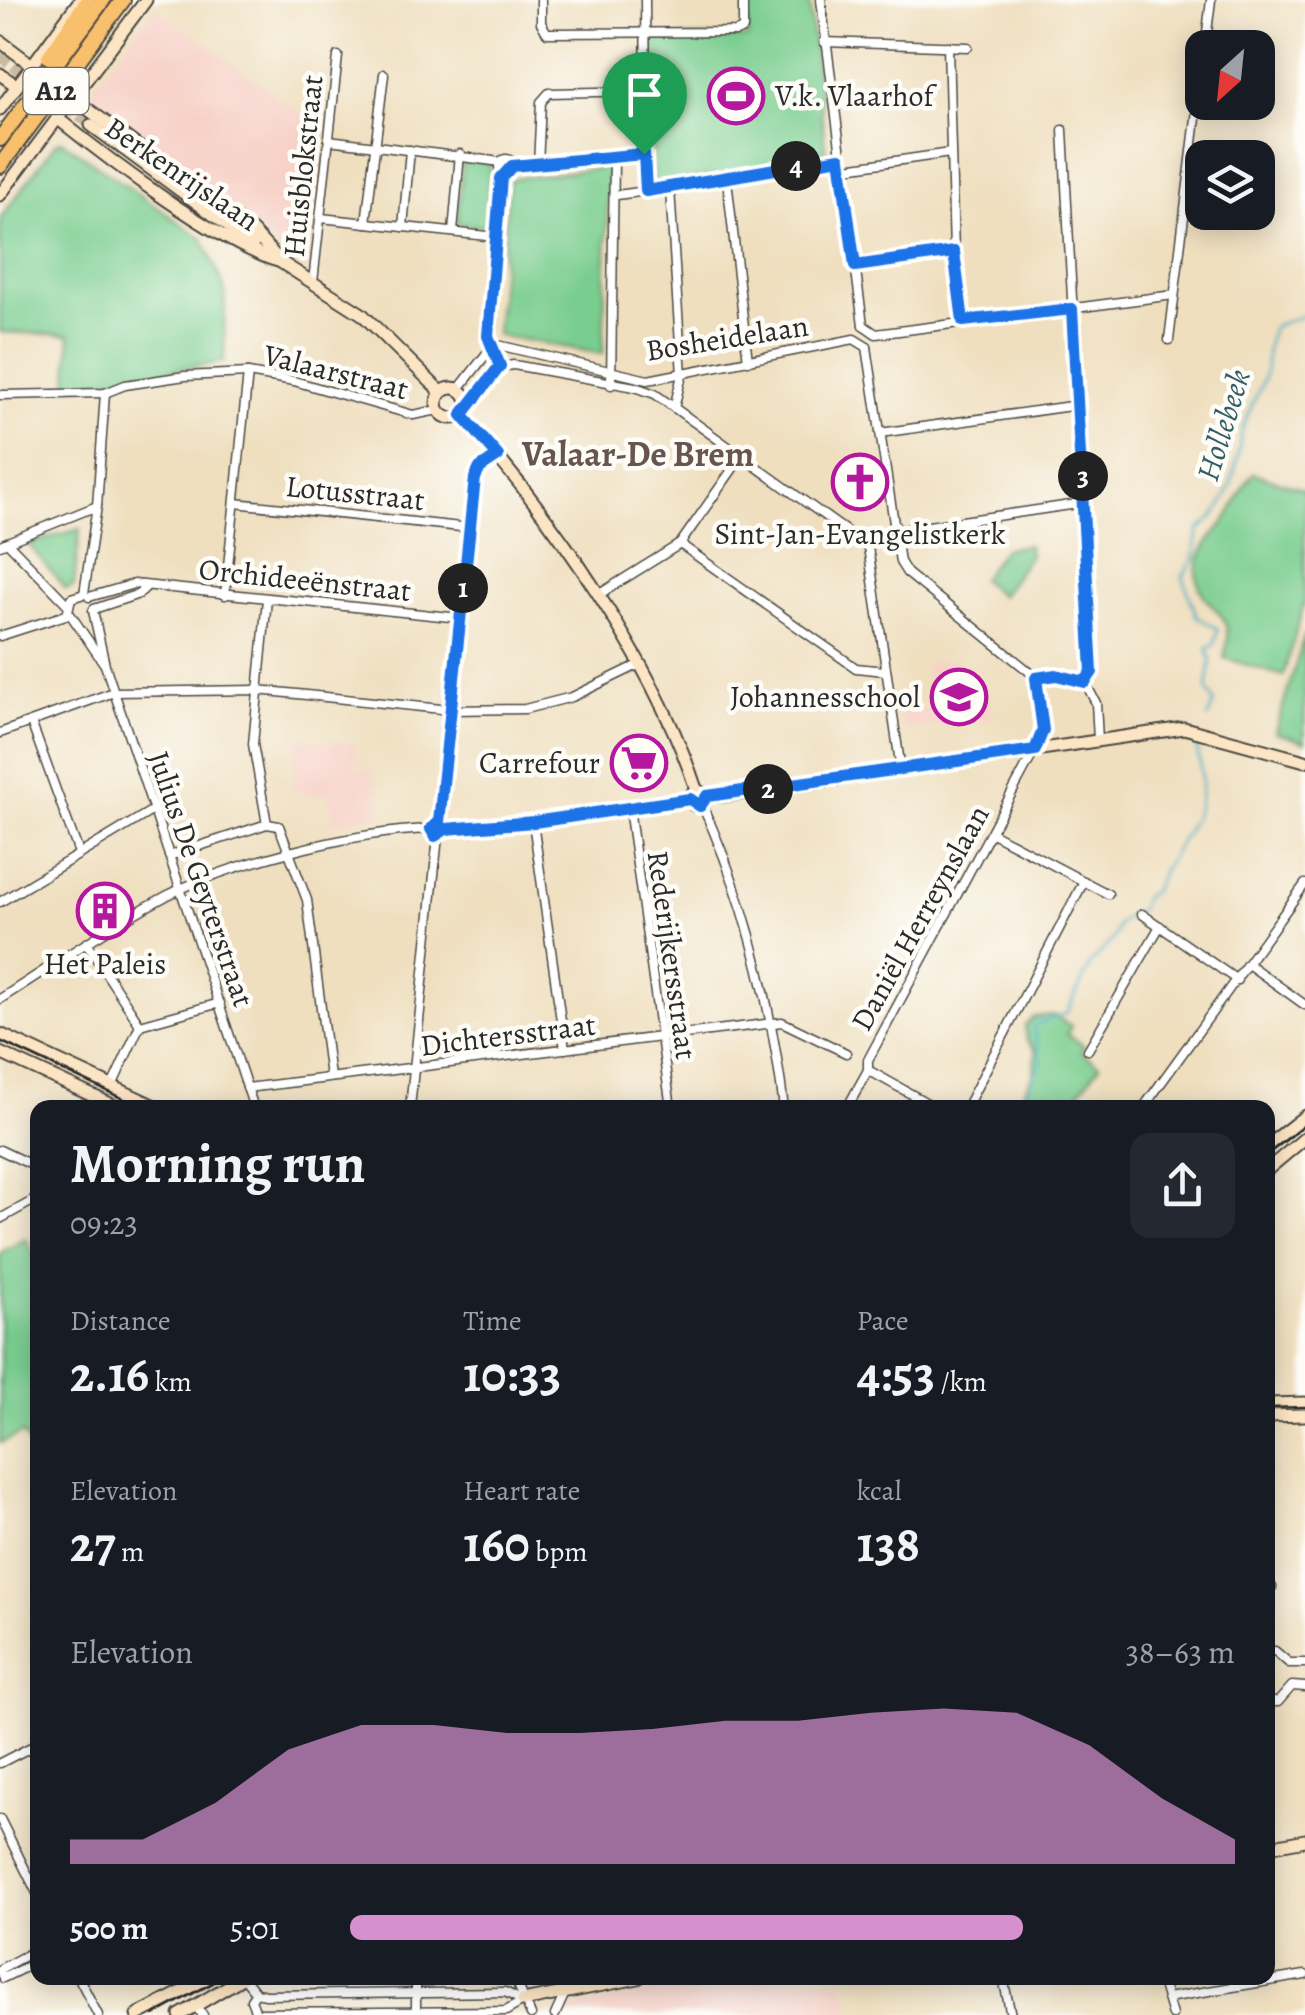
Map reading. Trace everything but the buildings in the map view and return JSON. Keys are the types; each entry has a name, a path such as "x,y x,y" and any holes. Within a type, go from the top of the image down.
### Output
{"highway":[{"path":"0,123 84,0"},
{"name":"A12","path":"0,139 103,0"},
{"name":"A12","path":"0,166 123,0"}],"street":[{"path":"0,109 84,0"},
{"path":"0,195 146,0"},
{"path":"541,0 541,23 548,32 736,32 743,29 743,0"},
{"path":"645,0 646,191"},
{"path":"820,0 863,325 876,334 1174,296"},
{"path":"1207,30 1211,0"},
{"path":"0,41 32,65"},
{"path":"824,42 968,47"},
{"path":"948,46 954,252 963,321"},
{"name":"Huisblokstraat","path":"312,282 338,56"},
{"path":"0,74 16,86"},
{"path":"366,222 384,74"},
{"path":"538,165 541,102 549,93 644,91"},
{"name":"Berkenrijslaan","path":"73,98 253,232 282,262 362,314 442,392"},
{"name":"Berkenrijslaan","path":"58,118 208,226 258,256 282,262"},
{"path":"1169,340 1196,120"},
{"path":"92,125 282,262"},
{"path":"1062,130 1092,672 1085,682"},
{"path":"330,140 509,160 512,166"},
{"path":"402,226 410,150"},
{"path":"840,169 950,152"},
{"path":"453,232 460,154"},
{"path":"504,173 512,166 644,154"},
{"path":"611,385 614,158"},
{"path":"616,195 727,180 840,158"},
{"path":"500,366 491,348 502,162"},
{"path":"727,180 748,360"},
{"path":"670,189 682,375 674,408"},
{"path":"321,218 496,237"},
{"path":"855,266 954,252"},
{"name":"Bosheidelaan","path":"491,348 502,346 648,380 854,339 863,325"},
{"path":"876,334 875,341 866,348 895,531 907,573 1036,678 1043,730 1035,750"},
{"name":"Bosheidelaan","path":"854,339 866,348"},
{"path":"491,348 458,390 442,392 438,410 450,418 465,410 500,366 514,364 635,387 674,408 868,547 900,770"},
{"path":"224,595 248,373"},
{"name":"Valaarstraat","path":"0,395 105,393 125,384 248,373 294,380 413,415 438,410"},
{"path":"635,387 648,380"},
{"path":"458,390 465,410 598,595 638,664 699,797 723,852 773,1023 783,1100"},
{"path":"0,636 71,612 75,595 86,596 105,393"},
{"path":"880,434 1078,406"},
{"path":"411,1100 434,833 442,825 470,528 480,468 498,456"},
{"path":"598,595 680,544 742,457"},
{"name":"Lotusstraat","path":"234,503 470,528"},
{"path":"895,531 1084,503"},
{"path":"4,544 97,506"},
{"name":"Julius De Geyterstraat","path":"4,544 71,612 105,665"},
{"path":"680,544 856,668 886,671"},
{"name":"Orchideeënstraat","path":"86,596 123,584 460,618"},
{"name":"Orchideeënstraat","path":"71,612 87,618 93,610 146,588"},
{"name":"Julius De Geyterstraat","path":"86,596 93,610 105,665 251,1100"},
{"path":"267,599 253,744 267,824"},
{"path":"0,732 114,692 258,690 486,712 546,704 608,682 638,664"},
{"path":"1036,678 1056,675 1085,682 1096,703 1098,740"},
{"path":"31,722 79,853"},
{"path":"442,825 534,822 1194,729 1305,762"},
{"name":"Daniël Herreynslaan","path":"851,1100 868,1070 868,1060 1035,750"},
{"name":"Rederijkersstraat","path":"629,808 670,1100"},
{"path":"0,886 2,901 153,810"},
{"path":"534,822 565,1049"},
{"path":"169,856 267,824 279,826 307,900 317,952 330,1077"},
{"path":"0,999 182,888 291,854 382,832 434,833"},
{"path":"992,833 1108,894"},
{"path":"970,1100 1084,881"},
{"path":"1149,1100 1305,884"},
{"path":"1142,914 1237,980"},
{"path":"1088,1050 1160,926"},
{"path":"87,944 140,1025"},
{"path":"1248,964 1305,1005"},
{"path":"112,1086 140,1025 220,1003"},
{"path":"773,1023 796,1026 846,1053"},
{"name":"Dichtersstraat","path":"247,1088 773,1023"},
{"path":"0,1034 142,1100"},
{"path":"0,1052 96,1100"},
{"path":"868,1070 922,1100"},
{"path":"1275,1140 1305,1116"},
{"path":"1275,1162 1305,1138"},
{"path":"0,1150 30,1164"},
{"path":"0,1220 30,1203"},
{"path":"1275,1404 1305,1403"},
{"path":"1275,1416 1305,1416"},
{"path":"1275,1651 1289,1663 1305,1663"},
{"path":"1275,1702 1292,1686 1305,1686"},
{"path":"0,1763 30,1748"},
{"path":"0,1819 30,1879"},
{"path":"1275,1845 1305,1840"},
{"path":"0,1970 3,1978 30,1966"},
{"path":"1275,1981 1305,1976"},
{"path":"83,1985 98,2015"},
{"path":"137,2015 195,1985"},
{"path":"180,2015 200,2011 234,1985"},
{"path":"249,1985 256,1993 505,1992 523,2001"},
{"path":"416,1985 416,2013"},
{"path":"517,1985 531,2015"},
{"path":"256,1993 252,2010 256,2013 506,2011 523,2001 604,1985"},
{"path":"1005,1985 1011,2015"},
{"path":"1163,1985 1172,2015"},
{"path":"1166,1998 1248,1985"},
{"path":"555,2015 565,1993"}],"shaded area":[{"path":"156,7 325,132 309,269 83,99"},
{"name":"Johannesschool","path":"954,659 987,686 991,718 903,729 900,712 930,707 924,664"},
{"path":"297,738 356,744 355,768 372,770 381,815 335,823 328,793 292,791"},
{"path":"680,1985 845,1985 852,2015 563,2015 565,2009"}],"green space":[{"name":"V.k. Vlaarhof","path":"747,0 809,0 826,155 653,186 651,37 748,38"},
{"path":"62,141 203,239 225,289 224,362 68,387 70,335 0,332 0,219 56,143"},
{"path":"463,159 491,163 486,227 457,224"},
{"path":"609,167 603,354 496,335 509,179"},
{"path":"1253,473 1305,490 1305,601 1283,676 1224,658 1227,627 1205,597 1197,574 1200,556"},
{"path":"80,529 74,586 66,589 28,544"},
{"path":"1028,545 1030,555 1001,596 981,579 1004,549"},
{"path":"1305,634 1305,742 1275,732"},
{"path":"1053,1015 1071,1026 1067,1034 1084,1046 1081,1052 1100,1065 1073,1100 1019,1100 1034,1073 1036,1051 1027,1040 1025,1026 1034,1017"},
{"path":"26,1239 30,1247 30,1447 23,1433 0,1443 0,1253"}],"waterway":[{"name":"Hollebeek","path":"1208,718 1214,702 1207,689 1211,660 1207,649 1214,645 1218,629 1197,617 1183,577 1194,558 1199,530 1218,511 1230,487 1243,428 1264,378 1274,326 1305,315"},
{"name":"Hollebeek","path":"1022,1100 1041,1061 1033,1026 1067,1013 1091,963 1113,939 1119,923 1141,908 1143,898 1153,891 1192,820 1201,788 1195,741"}],"tunnel":[{"path":"0,56 91,125"}],"tram line":[{"path":"0,1041 126,1100"},
{"path":"1275,1149 1305,1125"},
{"path":"1275,1408 1305,1407"},
{"path":"154,2015 208,1985"}],"place":[{"name":"V.k. Vlaarhof","path":"736,96"},
{"name":"Sint-Jan-Evangelistkerk","path":"860,482"},
{"name":"Johannesschool","path":"959,697"},
{"name":"Carrefour","path":"639,763"},
{"name":"Het Paleis","path":"105,911"}],"district":[{"name":"Valaar-De Brem","path":"638,454"}],"route":[{"path":"644,154 646,191 840,158 855,266 954,252 963,321 1072,309 1092,672 1085,682 1056,675 1036,678 1043,730 1035,750 707,796 700,806 690,799 534,822 446,829 444,834 435,836 431,829 439,822 475,478 480,468 498,456 462,415 500,366 488,336 501,178 512,166 644,154"}]}
